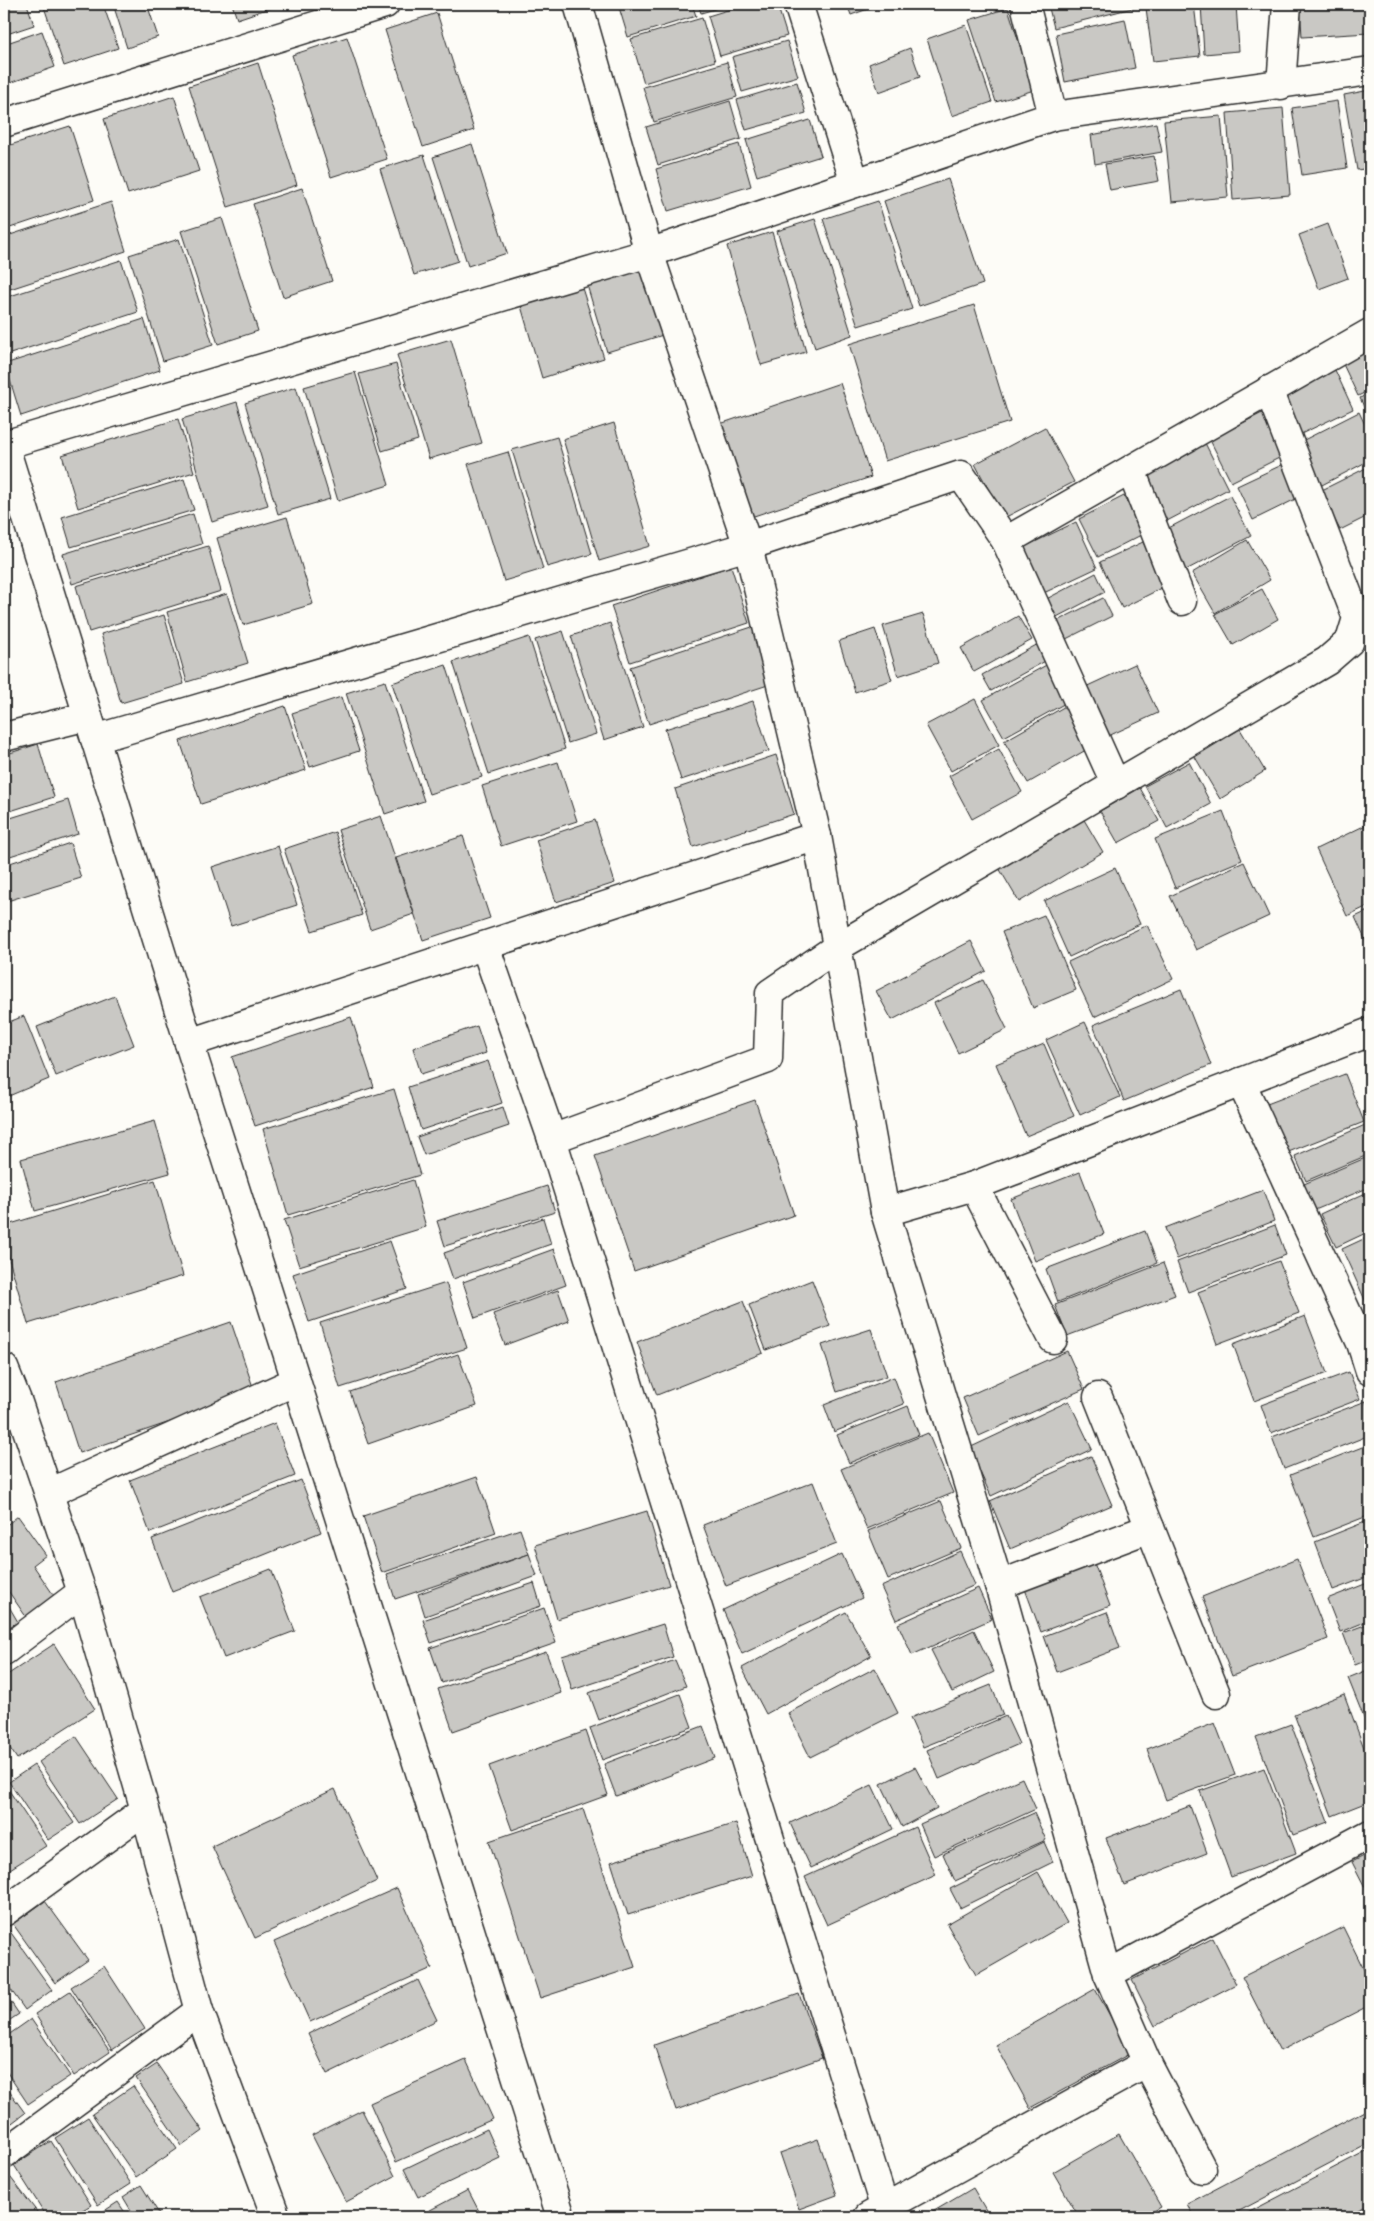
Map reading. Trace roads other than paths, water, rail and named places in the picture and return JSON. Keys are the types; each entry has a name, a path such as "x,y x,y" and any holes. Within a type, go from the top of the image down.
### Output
{"street":[{"path":"4,124 385,4"},
{"path":"578,4 649,253 748,546 817,836 885,1212 999,1585 1108,1974 1147,2063 1202,2169"},
{"path":"798,4 855,183"},
{"path":"1025,4 1053,116"},
{"path":"1280,85 1287,4"},
{"path":"561,2217 189,1043 4,444 649,253 1053,116 1370,71"},
{"path":"1006,541 1370,333"},
{"path":"552,1139 768,1059 770,993 836,948 1327,661 1350,642 1357,618 1269,390"},
{"path":"1131,470 1182,601"},
{"path":"4,737 91,727 748,546 961,474 1006,541 1116,785"},
{"path":"189,1043 817,836"},
{"path":"485,946 552,1139 881,2214 1147,2063"},
{"path":"885,1212 974,1186 1370,1032"},
{"path":"1241,1082 1365,1341 1370,1371"},
{"path":"974,1186 1054,1339"},
{"path":"4,1368 11,1408 49,1493 82,1592 145,1810 199,2011 268,2213"},
{"path":"49,1493 296,1381"},
{"path":"1098,1397 1216,1694"},
{"path":"999,1585 1150,1528"},
{"path":"4,1651 82,1592"},
{"path":"4,1912 145,1810"},
{"path":"1108,1974 1370,1834"},
{"path":"4,2154 199,2011"}]}
